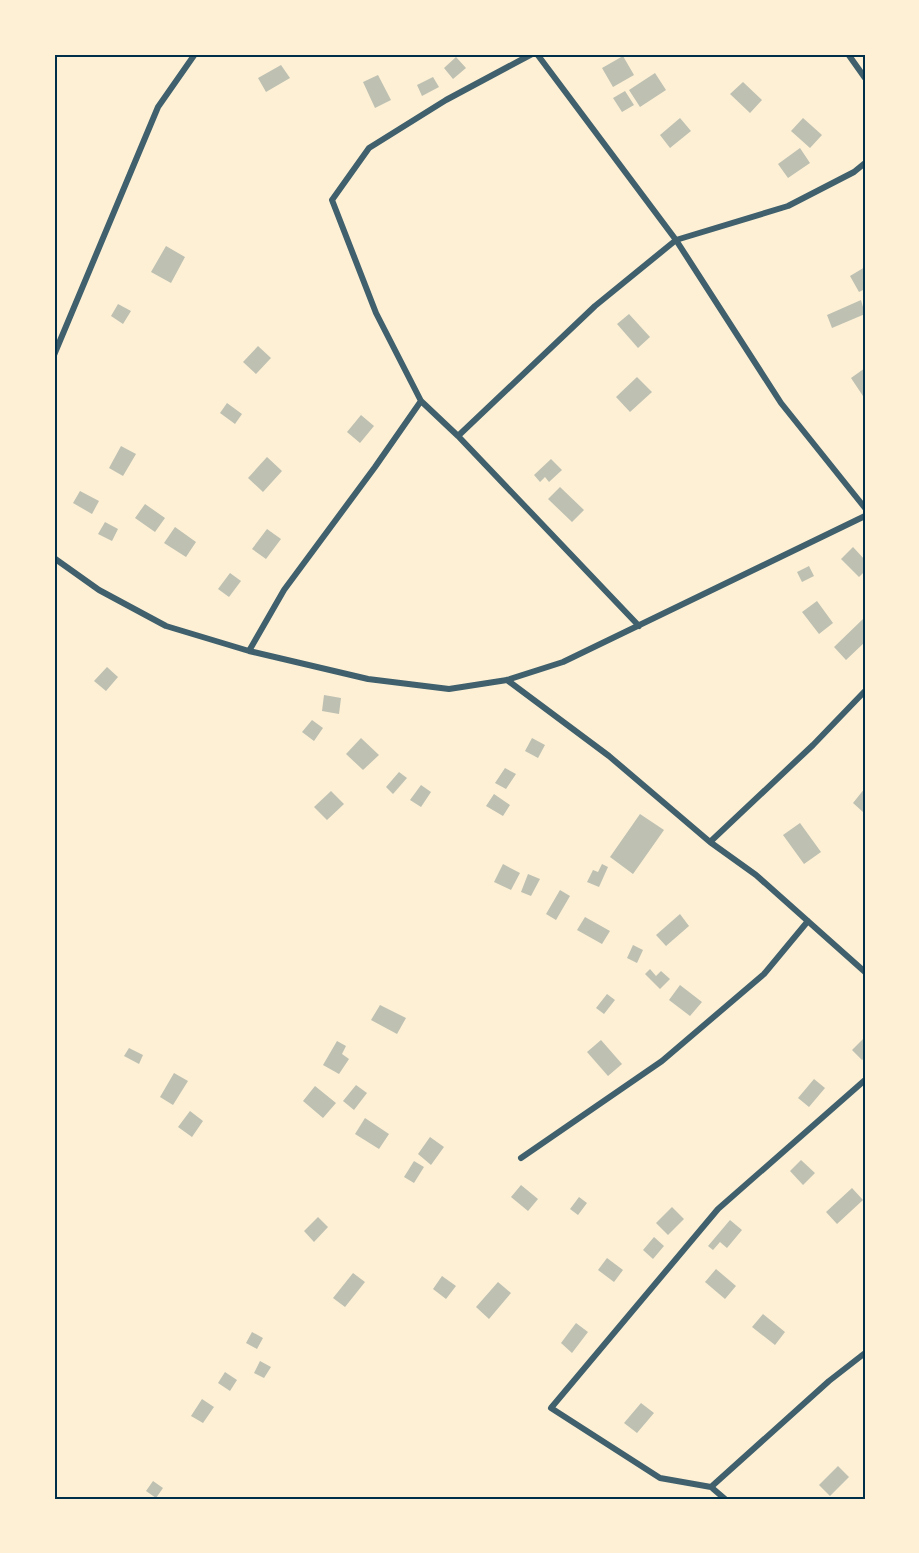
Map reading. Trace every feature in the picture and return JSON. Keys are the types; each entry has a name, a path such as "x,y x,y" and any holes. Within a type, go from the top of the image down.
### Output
{"street":[{"path":"54,355 158,107 195,54"},
{"path":"532,54 446,100 369,148 332,200 376,313 421,401 458,436 639,626"},
{"path":"537,54 676,240 781,403 865,508"},
{"path":"848,54 865,78"},
{"path":"458,436 595,306 676,240 788,206 865,163"},
{"path":"249,651 284,590 421,401"},
{"path":"54,558 99,590 166,626 249,651 368,680 449,689 507,680 563,662 865,516"},
{"path":"507,680 609,756 710,842 756,875 865,972"},
{"path":"710,842 813,745 865,691"},
{"path":"521,1158 662,1061 764,974 808,921"},
{"path":"725,1499 711,1487 660,1478 551,1408 718,1209 865,1080"},
{"path":"711,1487 865,1353"}],"building":[{"path":"623,56 634,75 613,87 602,68"},
{"path":"456,57 466,68 453,79 444,68"},
{"path":"281,65 290,78 266,92 258,78"},
{"path":"655,73 666,90 640,107 629,90"},
{"path":"378,75 391,100 375,108 363,82"},
{"path":"433,77 439,87 422,96 417,85"},
{"path":"743,82 762,100 750,113 730,94"},
{"path":"625,91 634,105 622,112 613,98"},
{"path":"680,118 691,131 670,148 660,135"},
{"path":"803,118 822,135 810,148 791,131"},
{"path":"800,148 810,163 788,178 778,164"},
{"path":"166,246 185,257 171,283 151,272"},
{"path":"865,267 865,289 859,292 850,276"},
{"path":"861,300 865,314 832,328 827,315"},
{"path":"118,304 131,311 123,324 111,316"},
{"path":"629,314 650,337 638,348 617,324"},
{"path":"258,346 271,358 256,374 243,362"},
{"path":"865,368 865,395 863,396 851,378"},
{"path":"637,377 652,392 630,412 616,397"},
{"path":"227,403 242,414 235,424 220,413"},
{"path":"361,415 374,426 360,443 347,432"},
{"path":"121,446 136,454 123,476 109,468"},
{"path":"267,457 282,471 263,492 248,478"},
{"path":"551,459 562,470 549,482 545,477 540,482 534,475"},
{"path":"560,487 584,510 572,522 548,499"},
{"path":"80,491 99,501 92,514 73,503"},
{"path":"145,504 165,518 155,532 135,518"},
{"path":"105,522 118,529 112,541 98,534"},
{"path":"175,527 196,542 186,557 164,543"},
{"path":"267,529 281,539 266,559 252,549"},
{"path":"853,547 865,560 865,571 859,577 841,559"},
{"path":"809,566 814,576 802,582 797,572"},
{"path":"230,573 241,581 229,597 218,589"},
{"path":"817,601 833,623 819,634 802,612"},
{"path":"863,619 865,621 865,642 846,660 834,647"},
{"path":"107,667 118,677 106,691 94,681"},
{"path":"324,695 341,698 339,714 322,711"},
{"path":"312,720 323,728 314,741 302,732"},
{"path":"361,738 379,755 363,770 346,754"},
{"path":"532,738 545,745 538,758 525,751"},
{"path":"505,768 516,774 506,789 495,783"},
{"path":"399,772 407,778 393,794 386,787"},
{"path":"421,785 431,792 421,807 410,800"},
{"path":"865,788 865,809 863,812 853,803"},
{"path":"331,791 344,804 327,820 314,807"},
{"path":"494,794 510,805 503,816 486,806"},
{"path":"640,814 664,830 633,874 610,857"},
{"path":"800,823 821,852 804,864 783,835"},
{"path":"503,864 520,873 511,890 494,882"},
{"path":"602,864 608,867 599,887 587,882 593,870 598,872"},
{"path":"528,874 540,879 531,896 521,892"},
{"path":"560,890 570,896 556,920 546,914"},
{"path":"680,914 689,926 666,946 656,935"},
{"path":"585,917 610,931 602,944 577,930"},
{"path":"633,945 643,950 637,963 627,958"},
{"path":"650,969 656,976 661,971 670,979 660,989 645,974"},
{"path":"680,985 702,1002 690,1016 669,1000"},
{"path":"607,994 615,1000 604,1014 596,1008"},
{"path":"380,1005 406,1018 397,1034 371,1020"},
{"path":"865,1037 865,1058 862,1060 852,1050"},
{"path":"601,1040 622,1064 608,1076 587,1052"},
{"path":"337,1041 346,1046 342,1054 349,1059 339,1074 323,1065"},
{"path":"129,1048 143,1055 139,1064 124,1056"},
{"path":"174,1073 188,1081 173,1105 160,1097"},
{"path":"814,1079 825,1088 809,1107 798,1098"},
{"path":"356,1085 367,1093 354,1110 343,1101"},
{"path":"315,1086 336,1103 323,1118 303,1101"},
{"path":"190,1111 203,1121 192,1137 178,1127"},
{"path":"365,1118 389,1134 379,1149 355,1134"},
{"path":"430,1137 444,1147 431,1165 418,1154"},
{"path":"801,1160 815,1173 803,1185 790,1171"},
{"path":"414,1161 424,1167 414,1183 404,1177"},
{"path":"521,1185 538,1199 528,1211 511,1197"},
{"path":"852,1188 863,1200 837,1224 826,1212"},
{"path":"579,1197 587,1203 578,1215 570,1209"},
{"path":"672,1207 684,1219 668,1235 656,1223"},
{"path":"318,1217 328,1227 314,1242 304,1231"},
{"path":"730,1220 742,1230 727,1248 720,1242 713,1250 708,1246"},
{"path":"654,1237 664,1246 653,1259 643,1250"},
{"path":"607,1258 623,1270 614,1282 598,1270"},
{"path":"716,1269 736,1286 725,1299 705,1282"},
{"path":"353,1273 365,1282 345,1307 333,1298"},
{"path":"442,1276 456,1286 446,1299 433,1289"},
{"path":"498,1282 511,1293 489,1319 476,1307"},
{"path":"763,1314 785,1332 775,1345 752,1327"},
{"path":"576,1323 588,1332 572,1353 561,1343"},
{"path":"252,1332 263,1338 257,1349 246,1343"},
{"path":"260,1361 271,1367 264,1378 254,1373"},
{"path":"225,1372 237,1380 230,1391 218,1383"},
{"path":"202,1399 214,1407 203,1423 191,1416"},
{"path":"641,1403 654,1413 637,1433 624,1423"},
{"path":"838,1466 849,1477 830,1496 819,1485"},
{"path":"153,1481 163,1488 156,1498 146,1491"}]}
